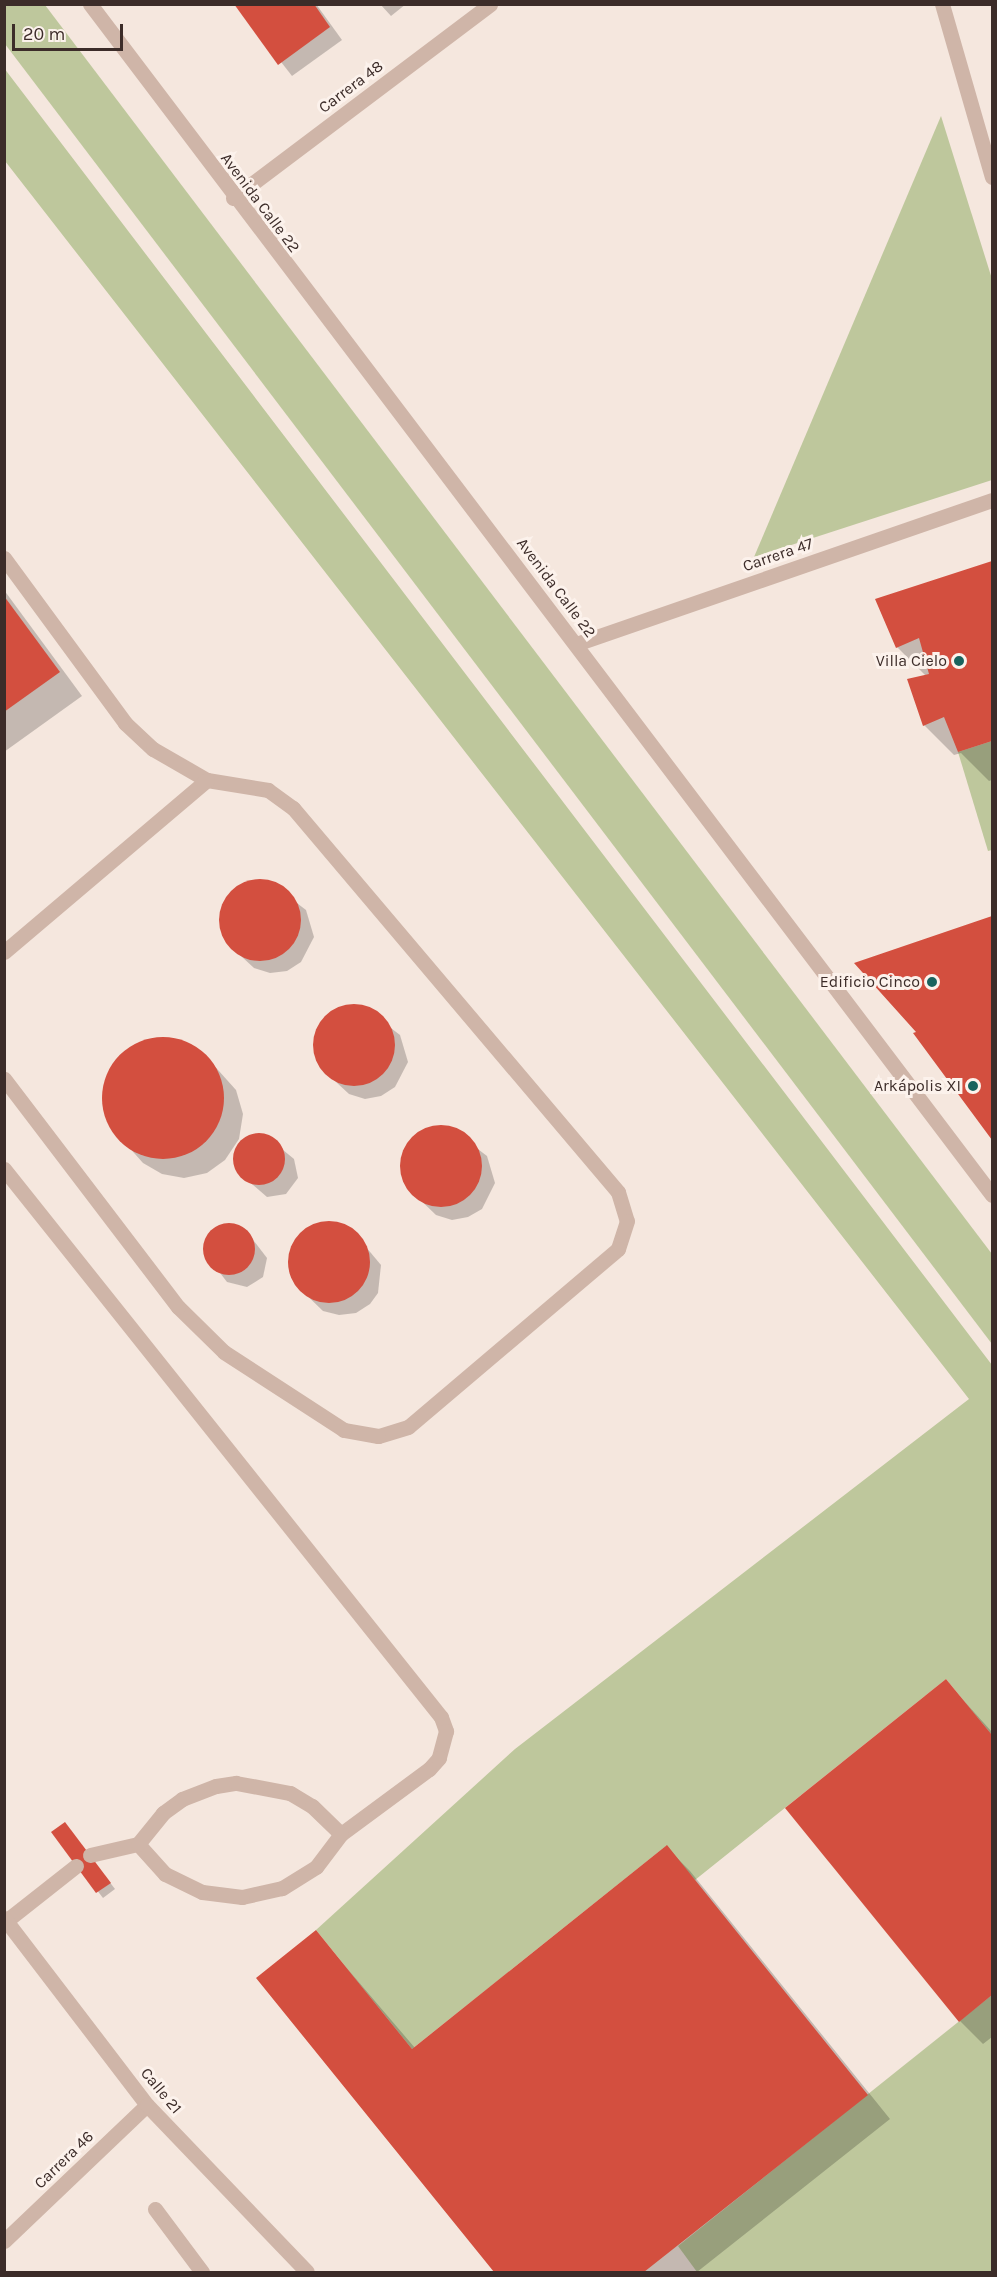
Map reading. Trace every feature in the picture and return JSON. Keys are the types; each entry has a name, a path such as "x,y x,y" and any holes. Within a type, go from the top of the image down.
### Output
{"street":[{"name":"Avenida Calle 22","path":"90,4 233,198 576,644 993,1195"},
{"name":"Carrera 48","path":"233,198 490,4"},
{"path":"942,4 990,159 993,177"},
{"name":"Carrera 47","path":"576,644 993,500"},
{"path":"4,558 125,723 153,749 207,780 268,790 293,808 618,1192 627,1221 618,1249 408,1427 378,1436 344,1430 224,1352 178,1307 4,1079"},
{"path":"4,952 207,780"},
{"path":"4,1169 441,1717 446,1731 439,1758 341,1834 330,1852 297,1881 262,1894 242,1897 223,1896 183,1885 165,1874 138,1844"},
{"path":"90,1855 138,1844 163,1813 182,1800 216,1786 236,1783 290,1793 312,1806 341,1834"},
{"path":"5,1919 76,1866"},
{"name":"Calle 21","path":"5,1919 147,2105 307,2272"},
{"name":"Carrera 46","path":"4,2241 147,2105"},
{"path":"155,2209 202,2272"}],"green space":[{"path":"5,4 45,5 992,1254 992,1344 5,44"},
{"path":"4,68 992,1365 992,1735 946,1679 695,1880 666,1846 412,2049 316,1930 515,1749 969,1399 5,161"},
{"path":"941,116 992,279 992,480 754,557"},
{"path":"992,741 992,850 988,851 958,752"},
{"path":"992,1995 992,2272 697,2272 678,2246"}],"building":[{"path":"234,4 314,4 330,27 278,65"},
{"name":"Villa Cielo","path":"992,561 992,741 958,752 944,717 923,726 907,679 929,674 919,638 896,648 875,599"},
{"path":"4,596 60,672 4,712"},
{"path":"260,879 276,882 289,891 298,904 301,920 298,936 289,949 276,958 260,961 244,958 231,949 222,936 219,920 222,904 231,891 244,882"},
{"name":"Edificio Cinco","path":"992,916 992,1140 913,1033 916,1032 854,963"},
{"path":"354,1004 370,1007 383,1016 392,1029 395,1045 392,1061 383,1074 370,1083 354,1086 338,1083 325,1074 316,1061 313,1045 316,1029 325,1016 338,1007"},
{"path":"163,1037 186,1042 197,1047 206,1055 214,1064 219,1075 224,1098 219,1121 214,1132 206,1141 197,1149 186,1154 163,1159 140,1154 129,1149 120,1141 112,1132 107,1121 102,1098 107,1075 112,1064 120,1055 129,1047 140,1042"},
{"path":"441,1125 457,1128 470,1137 479,1150 482,1166 479,1182 470,1195 457,1204 441,1207 425,1204 412,1195 403,1182 400,1166 403,1150 412,1137 425,1128"},
{"path":"254,1133 264,1133 278,1140 285,1159 278,1178 264,1185 254,1185 244,1181 237,1174 233,1164 233,1154 237,1144 244,1137"},
{"path":"329,1221 345,1224 358,1233 367,1246 370,1262 367,1278 358,1291 345,1300 329,1303 313,1300 300,1291 291,1278 288,1262 291,1246 300,1233 313,1224"},
{"path":"224,1223 234,1223 248,1230 255,1249 248,1268 234,1275 224,1275 214,1271 207,1264 203,1254 203,1244 207,1234 214,1227"},
{"path":"946,1679 992,1735 992,1995 959,2022 785,1808"},
{"path":"65,1822 111,1883 96,1893 51,1832"},
{"path":"667,1845 868,2095 644,2272 494,2272 256,1978 316,1930 412,2049"}],"place":[{"name":"Villa Cielo","path":"959,661"},
{"name":"Edificio Cinco","path":"932,982"},
{"name":"Arkápolis XI","path":"973,1086"}]}
